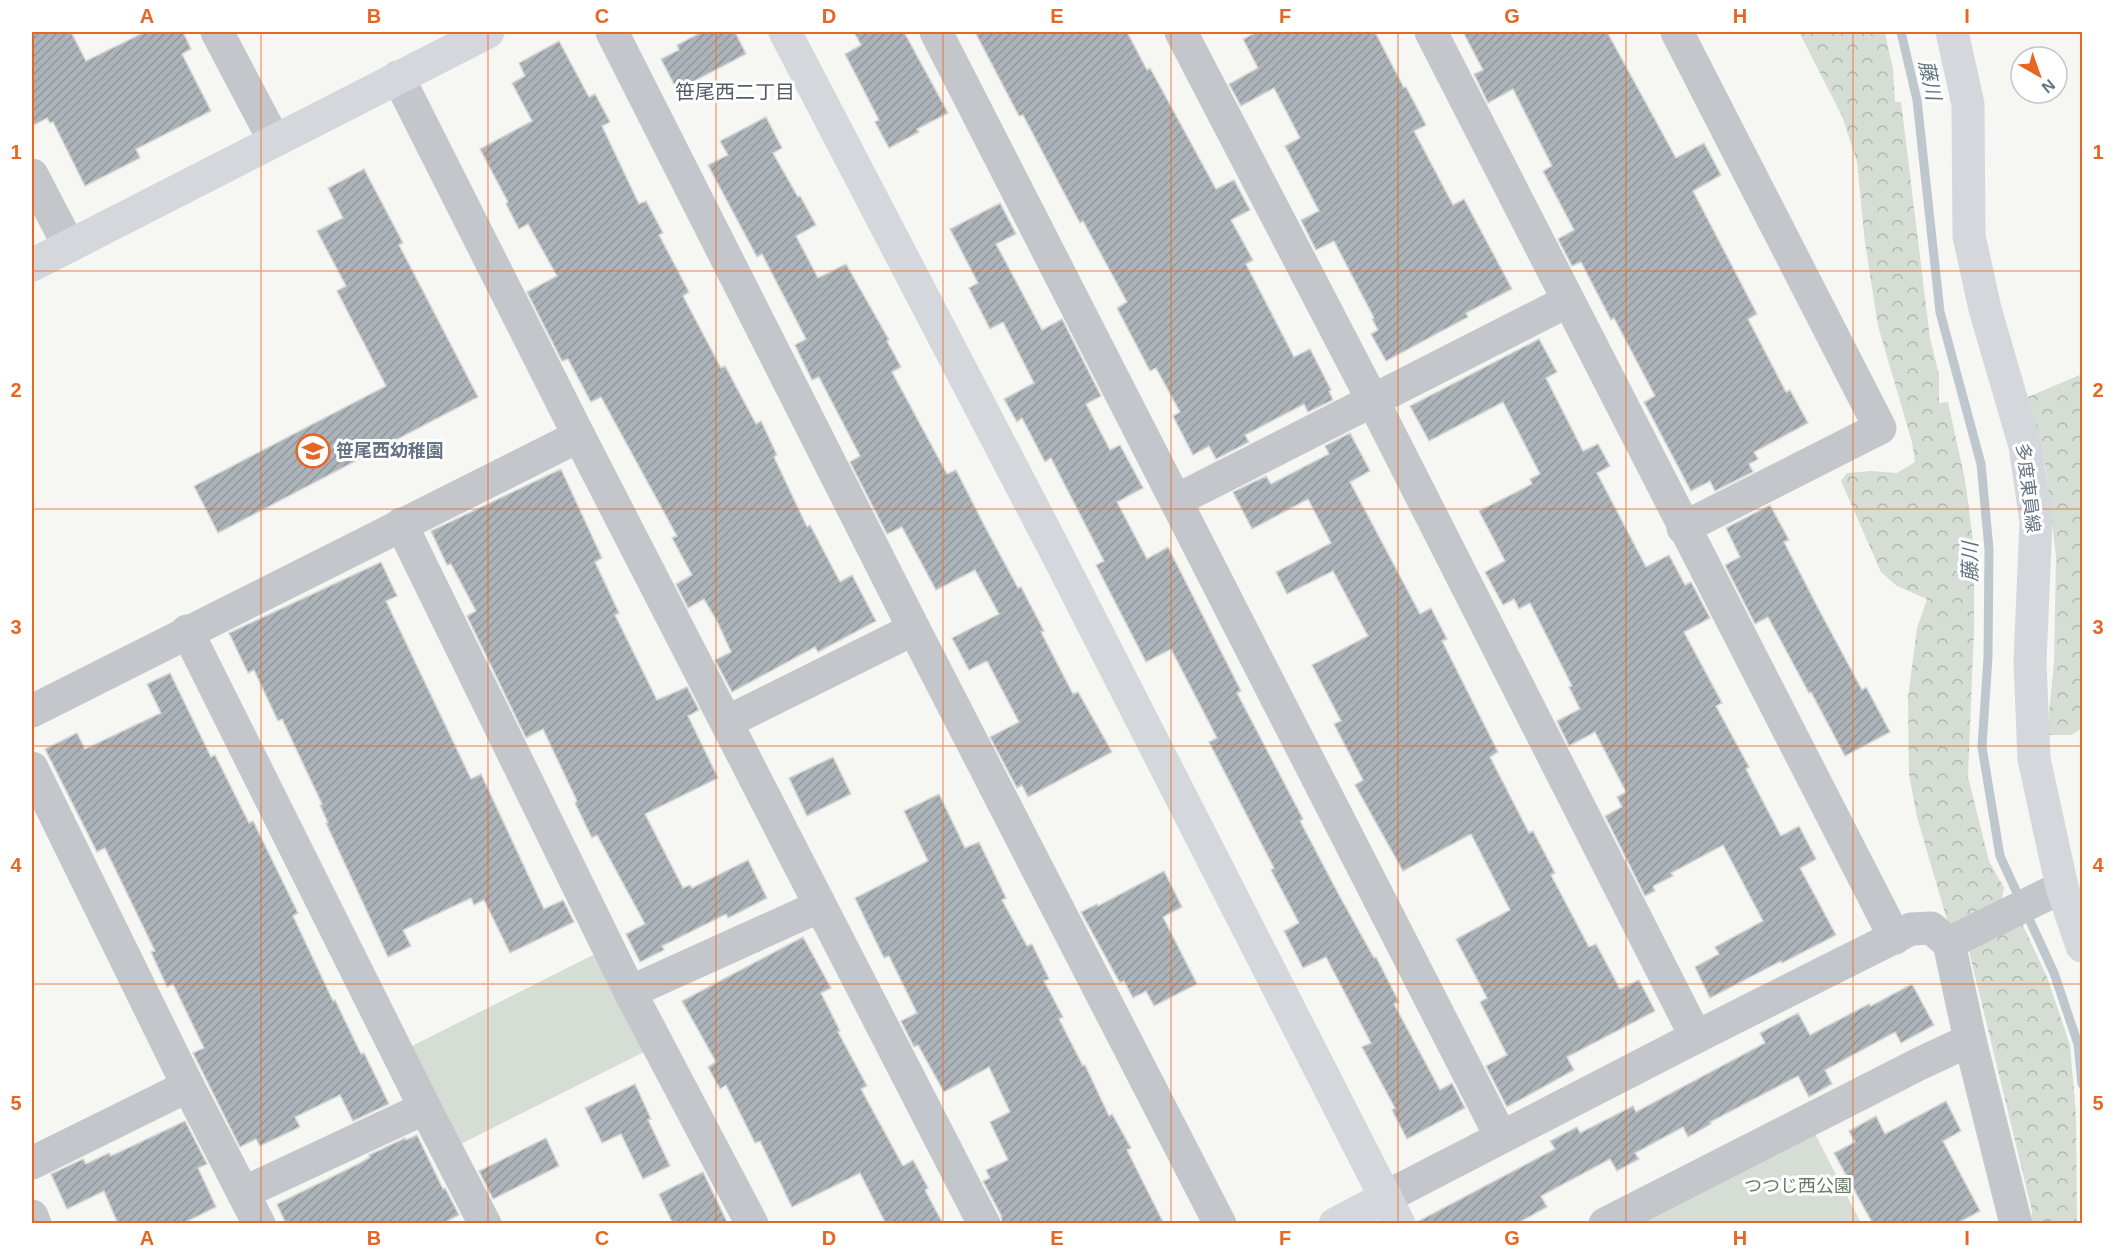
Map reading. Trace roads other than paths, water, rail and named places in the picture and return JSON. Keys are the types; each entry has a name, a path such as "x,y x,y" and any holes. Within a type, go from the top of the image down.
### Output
{"street":[{"path":"217,32 274,140"},
{"path":"32,265 488,32"},
{"path":"612,32 914,628 1221,1224"},
{"path":"785,32 1051,544 1392,1210"},
{"path":"936,32 1501,1137"},
{"path":"1181,32 1372,399 1696,1037"},
{"path":"1431,32 1895,938"},
{"path":"1677,32 1880,428 1683,528"},
{"name":"多度東員線","path":"1952,32 1968,104 1969,236 1985,309 2025,447 2036,521 2030,662 2034,759 2054,891 2082,946"},
{"path":"398,77 819,906 984,1224"},
{"path":"32,175 69,246"},
{"path":"1177,500 1568,301"},
{"path":"32,711 187,631 579,436"},
{"path":"401,524 630,992 752,1224"},
{"path":"727,722 914,628"},
{"path":"187,631 485,1224"},
{"path":"32,768 188,1086 259,1224"},
{"path":"1949,943 2054,891"},
{"path":"630,992 819,906"},
{"path":"1335,1224 1392,1210 1501,1137 1911,929 1931,928 1949,943 1970,1040 2016,1224"},
{"path":"1605,1224 1970,1040"},
{"path":"32,1163 188,1086"},
{"path":"243,1193 425,1108"},
{"path":"32,1216 35,1224"}],"waterway":[{"name":"藤川","path":"1901,32 1917,100 1940,312 1981,464 1989,549 1988,657 1982,747 2000,856 2054,973 2078,1044 2082,1084"}],"place":[{"name":"笹尾西幼稚園","path":"313,451"}],"district":[{"name":"笹尾西二丁目","path":"735,92"}],"park label":[{"name":"つつじ西公園","path":"1798,1186"}]}
